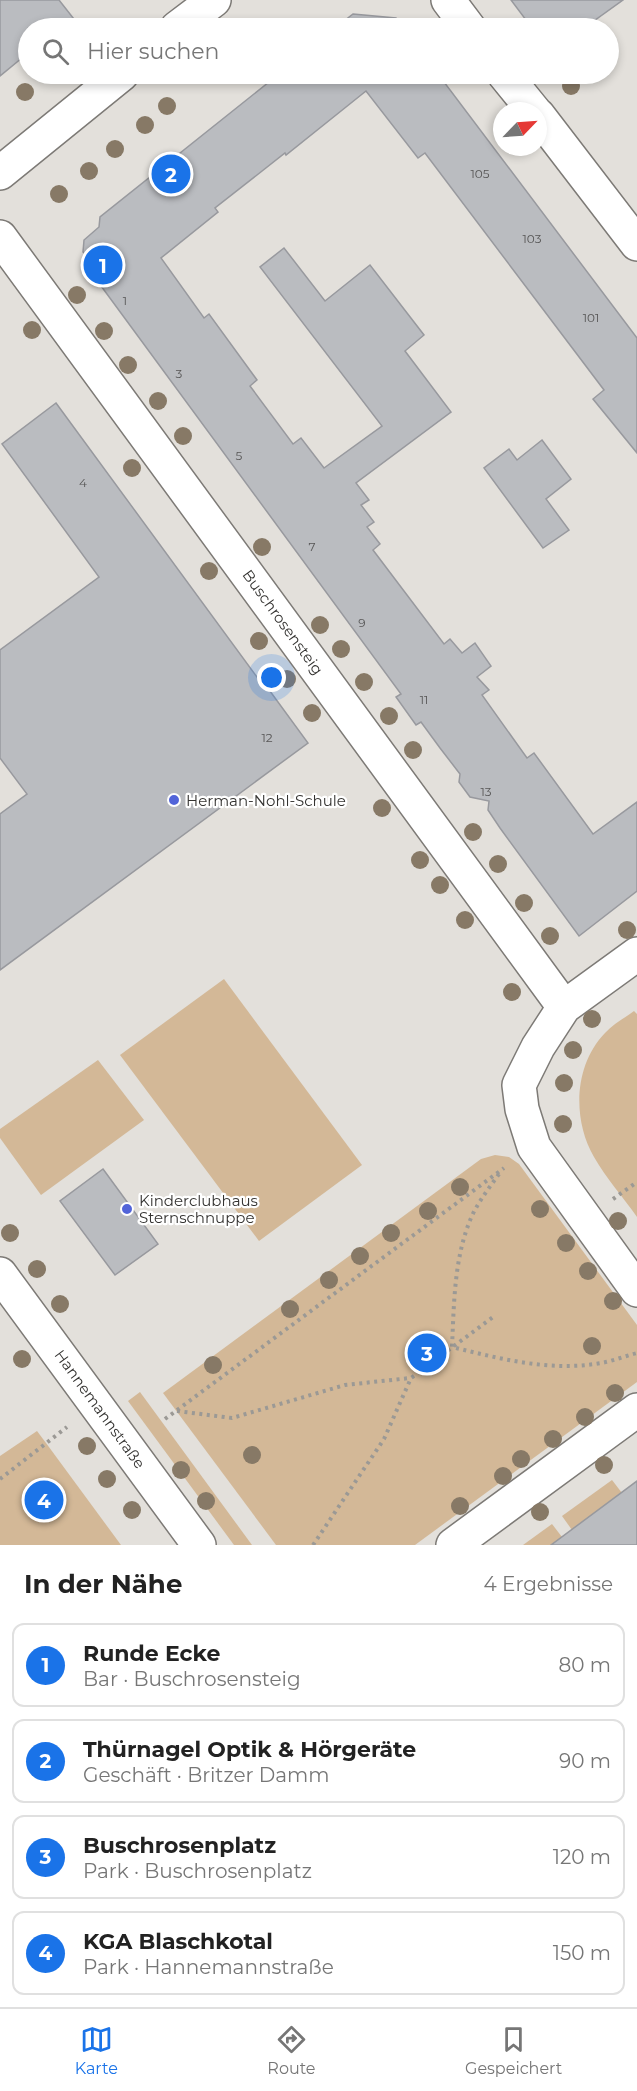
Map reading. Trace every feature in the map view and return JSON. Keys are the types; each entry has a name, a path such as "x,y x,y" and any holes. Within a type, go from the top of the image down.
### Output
{"street":[{"path":"448,0 462,18"},
{"path":"188,18 206,2"},
{"path":"0,172 110,84"},
{"path":"512,84 527,102"},
{"path":"547,127 637,244"},
{"name":"Buschrosensteig","path":"0,237 564,1008"},
{"path":"637,954 564,1008 538,1047 519,1085 522,1109 534,1147 637,1290"},
{"name":"Hannemannstraße","path":"0,1274 199,1545"},
{"path":"453,1545 637,1410"}],"path":[{"path":"165,1419 534,1147"},
{"path":"452,1347 456,1281 464,1241 471,1218 501,1171"},
{"path":"176,1411 232,1418 345,1385 411,1377 493,1317"},
{"path":"452,1347 521,1363 553,1366 602,1363 637,1353"},
{"path":"313,1545 384,1439 411,1377"},
{"path":"0,1479 96,1404"}],"shaded area":[{"path":"224,979 362,1165 259,1241 120,1055"},
{"path":"634,1011 637,1014 637,1217 594,1157 582,1126 580,1110 582,1076 595,1046 608,1030"},
{"path":"98,1060 144,1120 41,1195 0,1138 0,1129"},
{"path":"495,1155 509,1157 519,1164 637,1325 637,1382 415,1545 276,1545 163,1393 481,1159"},
{"path":"140,1392 252,1545 234,1545 128,1401"},
{"path":"37,1431 121,1545 0,1545 0,1456"},
{"path":"612,1480 622,1493 572,1530 562,1516"},
{"path":"552,1524 562,1537 551,1545 523,1545"}],"building":[{"path":"0,0 59,0 73,18 18,18 18,61 0,76"},
{"path":"511,0 623,0 598,18 524,18"},
{"path":"353,14 396,18 348,18"},
{"path":"266,84 446,84 493,147 493,156 500,156 637,338 637,453 593,399 604,390 425,153 418,158 366,91 215,208 218,212 161,258 204,318 209,314 257,380 250,386 293,444 301,438 324,468 382,426 260,267 284,248 325,301 370,265 424,335 405,351 451,412 356,483 369,500 361,505 374,522 367,527 380,544 373,550 444,644 450,639 462,653 475,643 491,666 477,677 489,690 482,695 527,758 534,753 593,834 637,802 637,891 579,936 488,810 489,801 470,797 459,782 460,774 421,722 416,725 396,697 401,694 93,275 95,263 83,252 84,240 99,227 100,217"},
{"name":"Herman-Nohl-Schule","path":"56,403 308,743 0,970 0,814 27,794 0,758 0,650 99,577 2,444"},
{"path":"542,440 571,479 546,499 569,530 543,548 484,468 509,449 517,460"},
{"path":"103,1169 158,1244 115,1275 60,1201"},
{"path":"637,1481 637,1545 551,1545"}],"place":[{"name":"Thürnagel Optik & Hörgeräte","path":"171,174"},
{"name":"Runde Ecke","path":"103,265"},
{"name":"Herman-Nohl-Schule","path":"174,800"},
{"name":"Kinderclubhaus Sternschnuppe","path":"127,1209"},
{"name":"Buschrosenplatz","path":"427,1353"},
{"name":"KGA Blaschkotal","path":"44,1500"}]}
